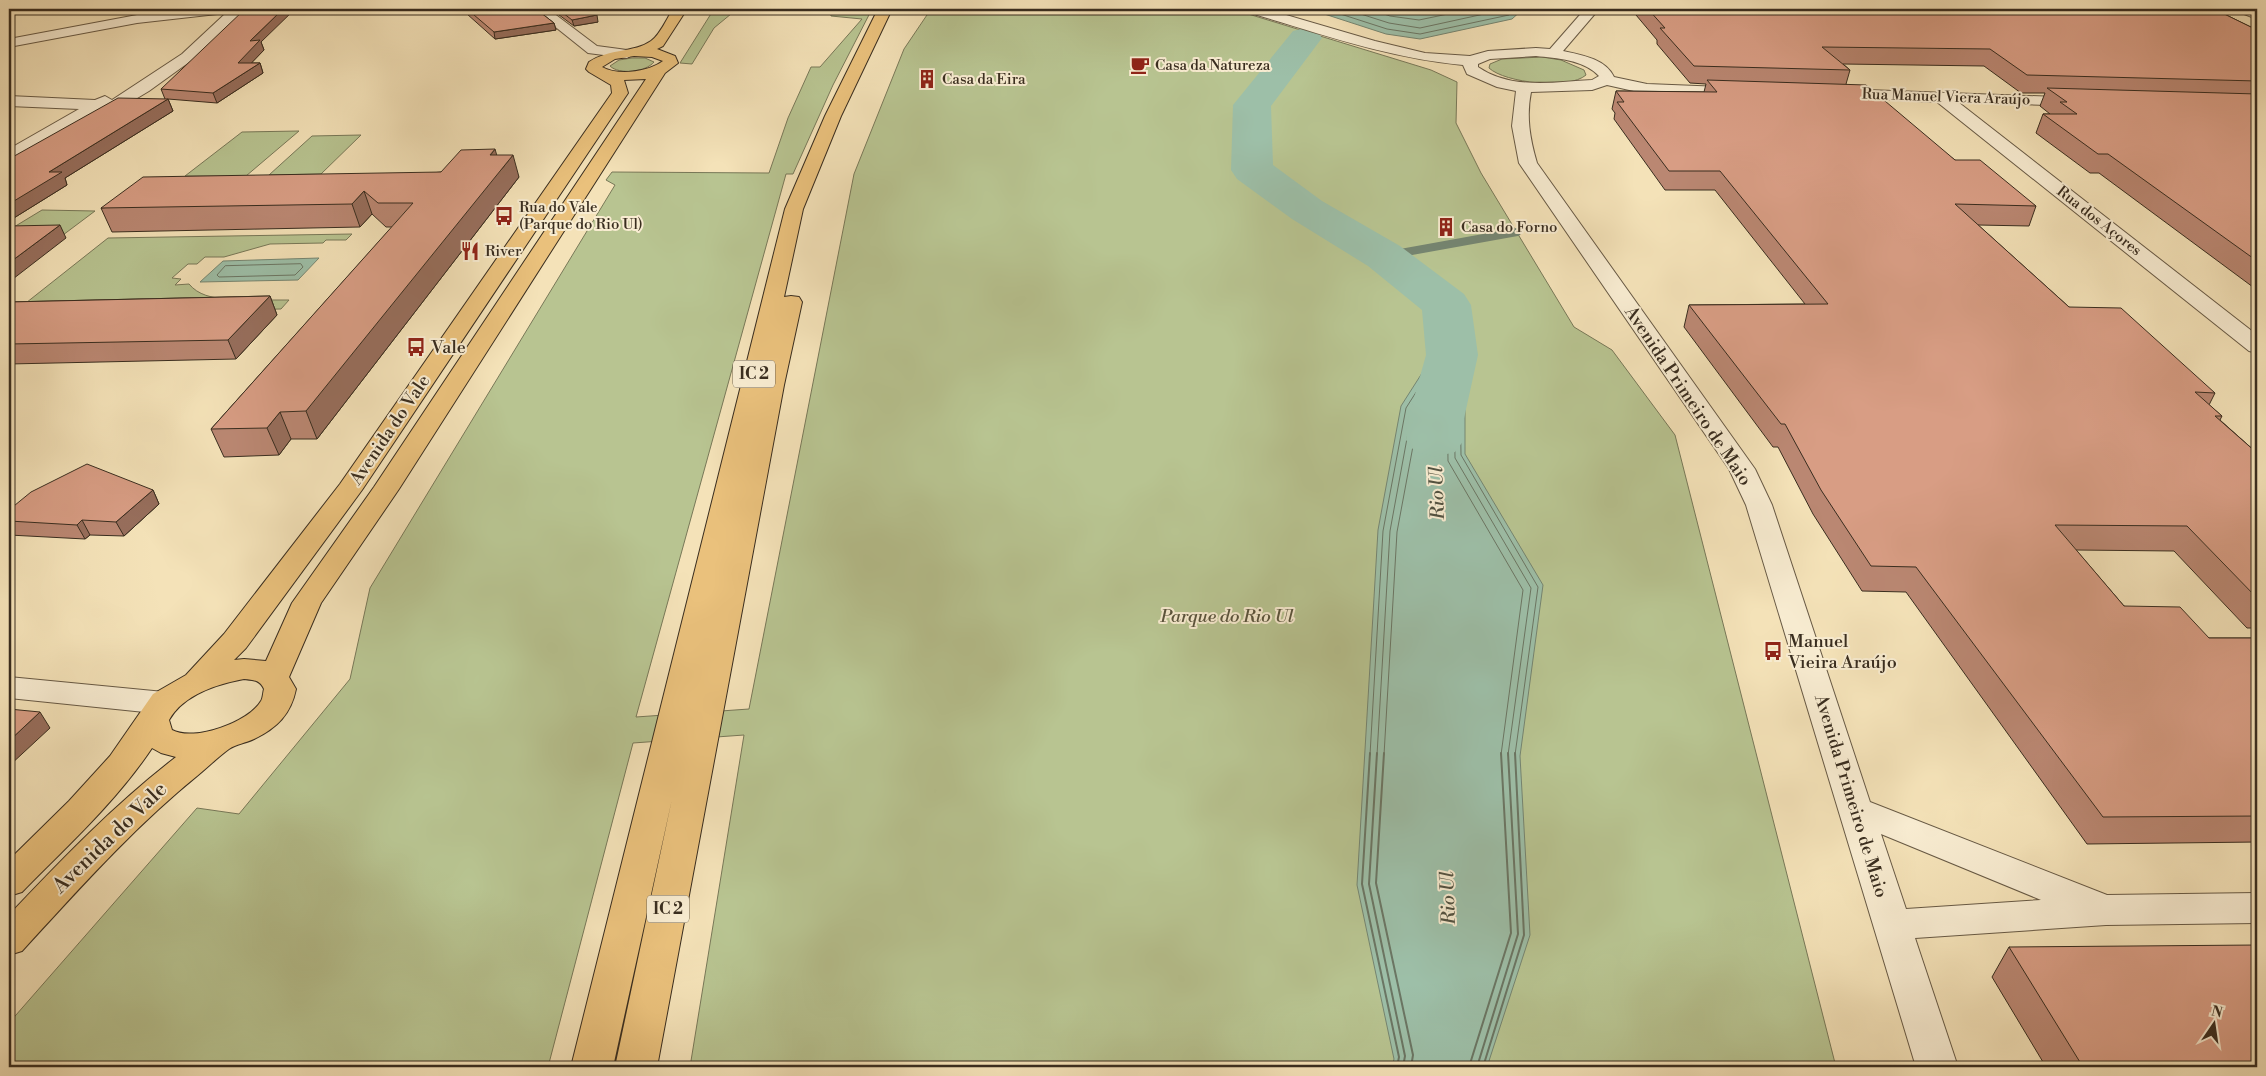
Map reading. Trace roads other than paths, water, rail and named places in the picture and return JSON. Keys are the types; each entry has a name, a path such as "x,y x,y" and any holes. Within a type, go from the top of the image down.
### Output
{"main road":[{"name":"Avenida do Vale","path":"274,677 307,603 386,489 653,56 658,43 680,9"},
{"name":"IC 2","path":"592,1067 794,209 833,116 885,9"},
{"name":"IC 2","path":"636,1067 772,385 812,208 849,116 898,9"},
{"name":"Avenida do Vale","path":"599,70 633,76 653,56"},
{"name":"Avenida do Vale","path":"599,70 606,58 653,56"},
{"name":"Avenida do Vale","path":"199,679 236,641 338,506 611,107 620,93 618,83 599,70"},
{"name":"Avenida do Vale","path":"9,882 122,764 158,711 180,690 199,679 222,672 243,669 261,671 274,677 280,690 278,698 270,711 242,732 216,742 189,746 171,744 158,737 153,727 158,711"},
{"name":"Avenida do Vale","path":"9,940 86,857 163,785 216,742"}],"street":[{"path":"9,43 136,19 227,9"},
{"path":"9,156 98,105 172,58 227,9"},
{"path":"9,165 143,88 187,57 239,9"},
{"path":"1252,9 1341,36 1425,56 1471,61 1488,55 1536,52 1571,56 1604,71 1607,74 1605,80"},
{"path":"1554,53 1592,9"},
{"path":"2244,9 2257,15"},
{"path":"534,12 593,50 653,56"},
{"path":"534,12 599,70"},
{"path":"1471,61 1469,64 1472,70 1503,84 1524,88 1592,85 1605,80 1647,89 1755,92"},
{"name":"Avenida Primeiro de Maio","path":"1524,88 1518,114 1520,136 1528,163 1742,469 1759,505 1937,1067"},
{"name":"Rua Manuel Viera Araújo","path":"1824,94 2089,101"},
{"name":"Rua dos Açores","path":"1941,97 2257,346"},
{"path":"9,101 98,105"},
{"path":"9,687 158,711"},
{"path":"1856,810 2106,910"},
{"path":"1892,924 2106,910 2257,908"}],"water":[{"path":"1309,9 1523,9 1512,19 1420,39 1386,34"},
{"path":"319,258 298,280 200,282 223,261"},
{"path":"1452,355 1465,380 1465,454 1543,585 1520,756 1530,935 1487,1067 1392,1067 1394,1059 1357,885 1378,530 1401,406 1431,359"}],"waterway":[{"name":"Rio Ul","path":"1305,38 1252,105 1252,170 1307,210 1384,256 1446,305 1452,355 1435,423 1435,440"},
{"path":"1384,256 1517,232"}],"place":[{"name":"Casa da Natureza","path":"1140,65"},
{"name":"Casa da Eira","path":"927,79"},
{"name":"Rua do Vale (Parque do Rio Ul)","path":"504,216"},
{"name":"Casa do Forno","path":"1446,227"},
{"name":"River","path":"470,251"},
{"name":"Vale","path":"416,347"},
{"name":"Manuel Vieira Araújo","path":"1773,651"}],"park label":[{"name":"Parque do Rio Ul","path":"1227,616"}]}
